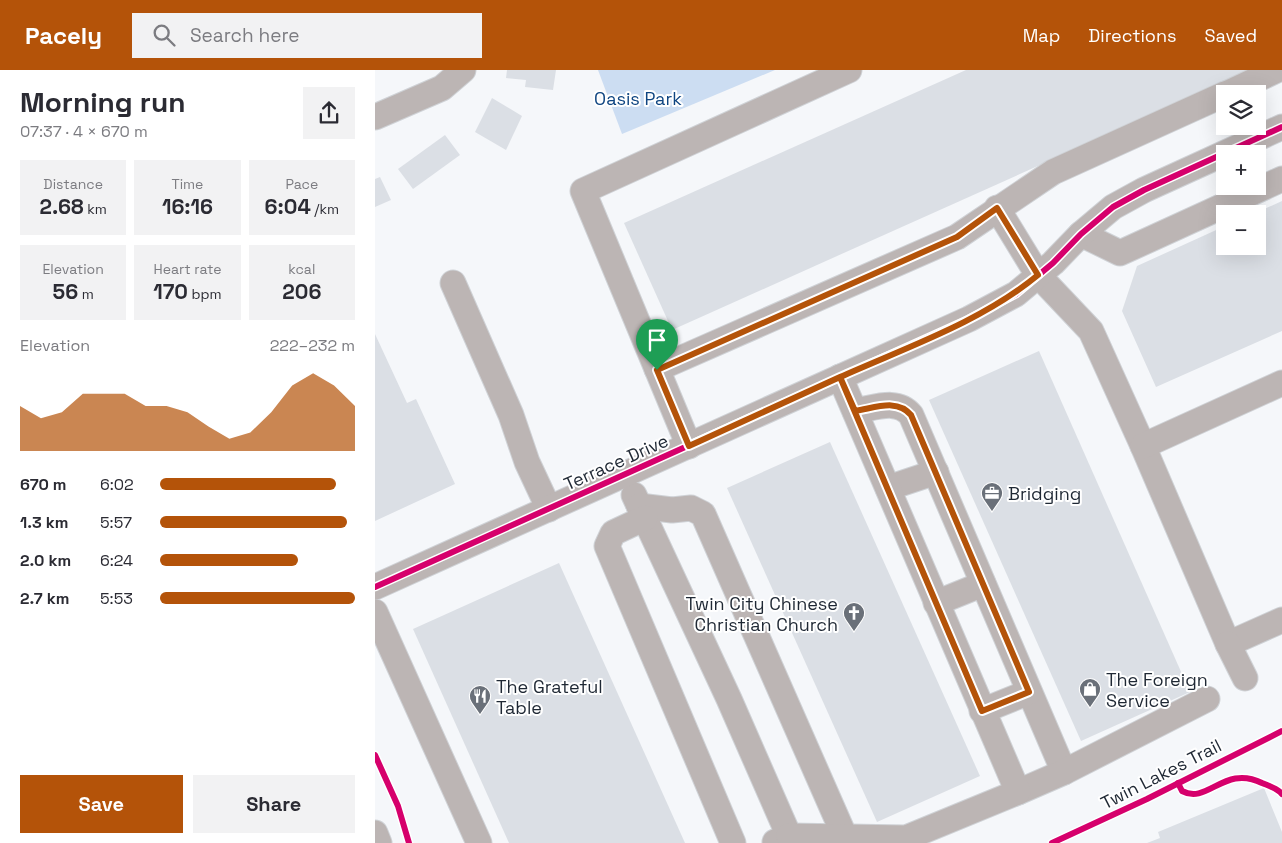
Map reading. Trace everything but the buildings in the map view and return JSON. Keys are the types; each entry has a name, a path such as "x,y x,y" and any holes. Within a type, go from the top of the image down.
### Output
{"street":[{"path":"375,117 442,88 463,70"},
{"path":"689,446 583,192 849,70"},
{"path":"1245,85 1277,70"},
{"path":"657,370 957,237 997,208 1053,172 1216,99"},
{"name":"Terrace Drive","path":"375,587 969,319 1016,294 1113,207 1143,190 1282,128"},
{"path":"1081,234 1120,253 1282,178"},
{"path":"997,208 1038,275 1091,331 1143,446 1228,644 1245,678"},
{"path":"453,283 511,415 527,462 549,509"},
{"path":"840,377 1018,792"},
{"path":"1143,446 1282,383"},
{"path":"855,411 892,405 905,407 911,415 1064,772"},
{"path":"888,488 935,472"},
{"path":"625,475 729,699 781,840 845,837 905,838 1064,772 1207,699"},
{"path":"733,843 607,546 613,533 642,512 691,508 703,514 845,837"},
{"path":"937,603 983,584"},
{"path":"375,612 479,843"},
{"path":"1228,644 1282,620"},
{"path":"982,711 1029,692"},
{"path":"375,833 379,843"}],"green space":[{"name":"Oasis Park","path":"598,70 775,70 622,134"}],"cycle path":[{"path":"375,587 969,319 1016,294 1053,263 1081,234 1113,207 1144,190 1282,127"},
{"name":"Twin Lakes Trail","path":"1052,843 1147,799 1282,731"},
{"path":"375,755 398,806 409,843"},
{"name":"Twin Lakes Trail","path":"1178,783 1182,791 1191,794 1209,790 1237,778 1249,778 1273,787 1282,794"}],"place":[{"name":"Bridging","path":"992,512"},
{"name":"Twin City Chinese Christian Church","path":"854,632"},
{"name":"The Foreign Service","path":"1090,708"},
{"name":"The Grateful Table","path":"480,715"}],"route":[{"path":"657,370 689,446 840,377 855,411 892,405 905,407 911,415 1029,692 982,711 840,377 969,319 1016,294 1038,275 997,208 957,237 808,305 657,370"}]}
